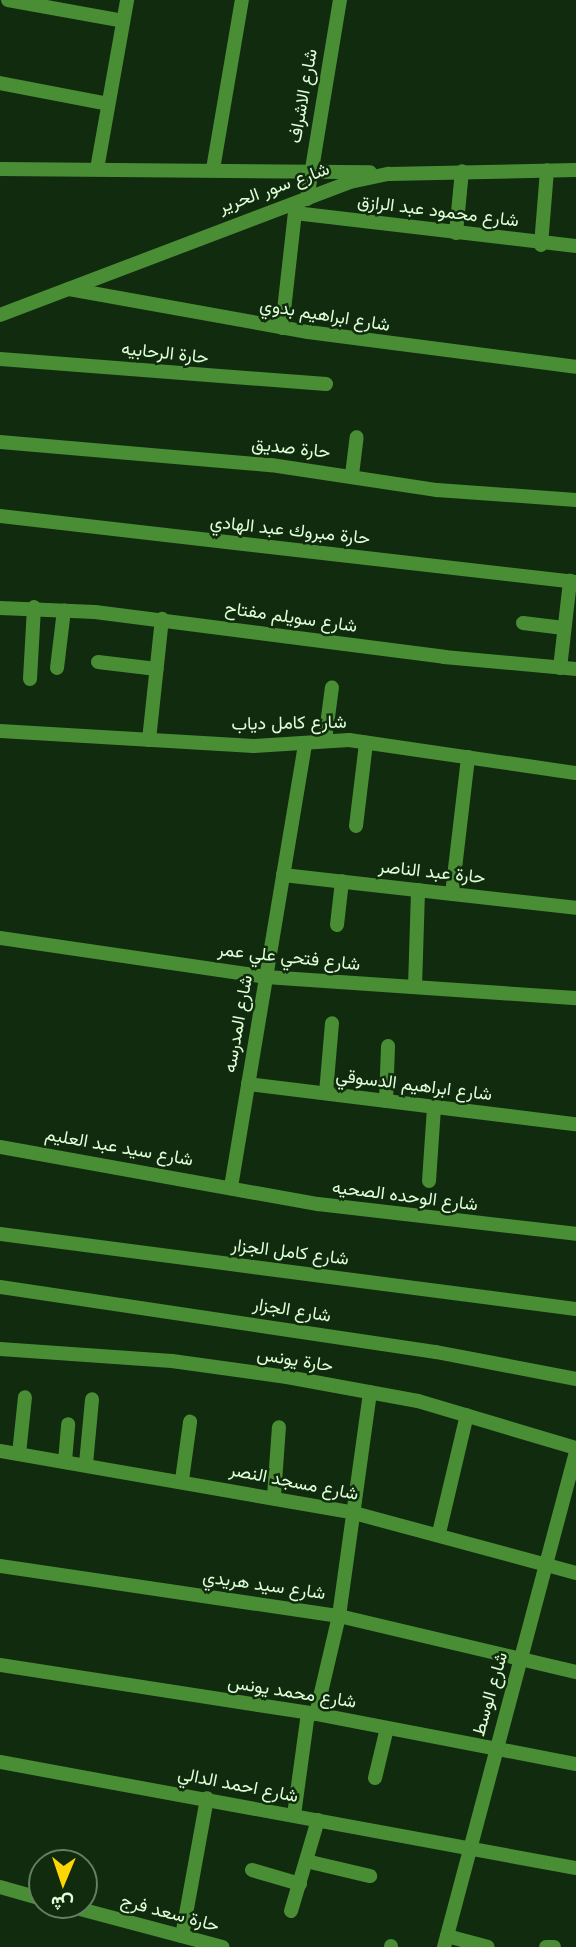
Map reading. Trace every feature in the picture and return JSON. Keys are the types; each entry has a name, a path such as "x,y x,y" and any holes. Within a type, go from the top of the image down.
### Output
{"street":[{"path":"8,0 123,21"},
{"path":"97,169 127,0"},
{"path":"213,169 242,0"},
{"name":"شارع الاشراف","path":"282,328 300,205 311,169 340,0"},
{"path":"0,83 108,104"},
{"path":"0,169 311,169 389,174"},
{"path":"541,244 547,170"},
{"name":"شارع سور الحرير","path":"0,315 208,232 300,205 350,181 389,174 576,170"},
{"path":"456,233 462,171"},
{"name":"شارع محمود عبد الرازق","path":"300,205 456,233 576,246"},
{"name":"شارع ابراهيم بدوي","path":"69,289 282,328 576,367"},
{"name":"حارة الرحابيه","path":"0,359 326,384"},
{"path":"352,475 357,437"},
{"name":"حارة صديق","path":"0,442 352,475 437,490 576,500"},
{"name":"حارة مبروك عبد الهادي","path":"0,516 573,582"},
{"path":"560,668 573,582"},
{"path":"30,680 34,607"},
{"name":"شارع سويلم مفتاح","path":"0,608 34,607 162,620 576,669"},
{"path":"57,668 64,610"},
{"path":"149,740 162,620"},
{"path":"523,623 564,628"},
{"path":"98,662 157,669"},
{"path":"325,740 332,687"},
{"name":"شارع كامل دياب","path":"0,731 149,740 305,744 325,740 366,743 576,773"},
{"path":"356,826 366,743"},
{"name":"شارع المدرسه","path":"231,1187 305,744"},
{"path":"453,894 468,757"},
{"name":"حارة عبد الناصر","path":"283,875 576,908"},
{"path":"337,925 342,881"},
{"path":"415,987 418,890"},
{"name":"شارع فتحي علي عمر","path":"0,938 266,977 576,998"},
{"path":"326,1093 332,1023"},
{"path":"386,1101 388,1046"},
{"name":"شارع ابراهيم الدسوقي","path":"248,1084 576,1125"},
{"path":"429,1181 434,1107"},
{"name":"شارع سيد عبد العليم","path":"0,1147 231,1187"},
{"name":"شارع الوحده الصحيه","path":"231,1187 407,1217 576,1234"},
{"name":"شارع كامل الجزار","path":"0,1234 576,1309"},
{"name":"شارع الجزار","path":"0,1287 436,1352 576,1379"},
{"name":"حارة يونس","path":"0,1349 172,1361 370,1392 467,1415 576,1450"},
{"path":"294,1815 312,1714 339,1616 370,1392"},
{"path":"19,1454 25,1397"},
{"path":"86,1464 92,1399"},
{"path":"439,1533 467,1415"},
{"path":"183,1480 190,1422"},
{"path":"65,1461 68,1424"},
{"path":"274,1496 279,1427"},
{"name":"شارع الوسط","path":"445,1941 576,1450"},
{"name":"شارع مسجد النصر","path":"0,1451 274,1496 439,1533 547,1562 576,1573"},
{"name":"شارع سيد هريدي","path":"0,1566 339,1616 576,1672"},
{"name":"شارع محمد يونس","path":"0,1665 312,1714 576,1764"},
{"path":"375,1778 387,1728"},
{"name":"شارع احمد الدالي","path":"0,1762 576,1868"},
{"path":"182,1936 207,1798"},
{"path":"291,1911 318,1820"},
{"path":"306,1861 370,1876"},
{"path":"252,1870 300,1884"},
{"path":"0,1887 28,1895"},
{"name":"حارة سعد فرج","path":"98,1914 223,1947"},
{"path":"445,1941 488,1947"},
{"path":"546,1947 554,1947"}]}
